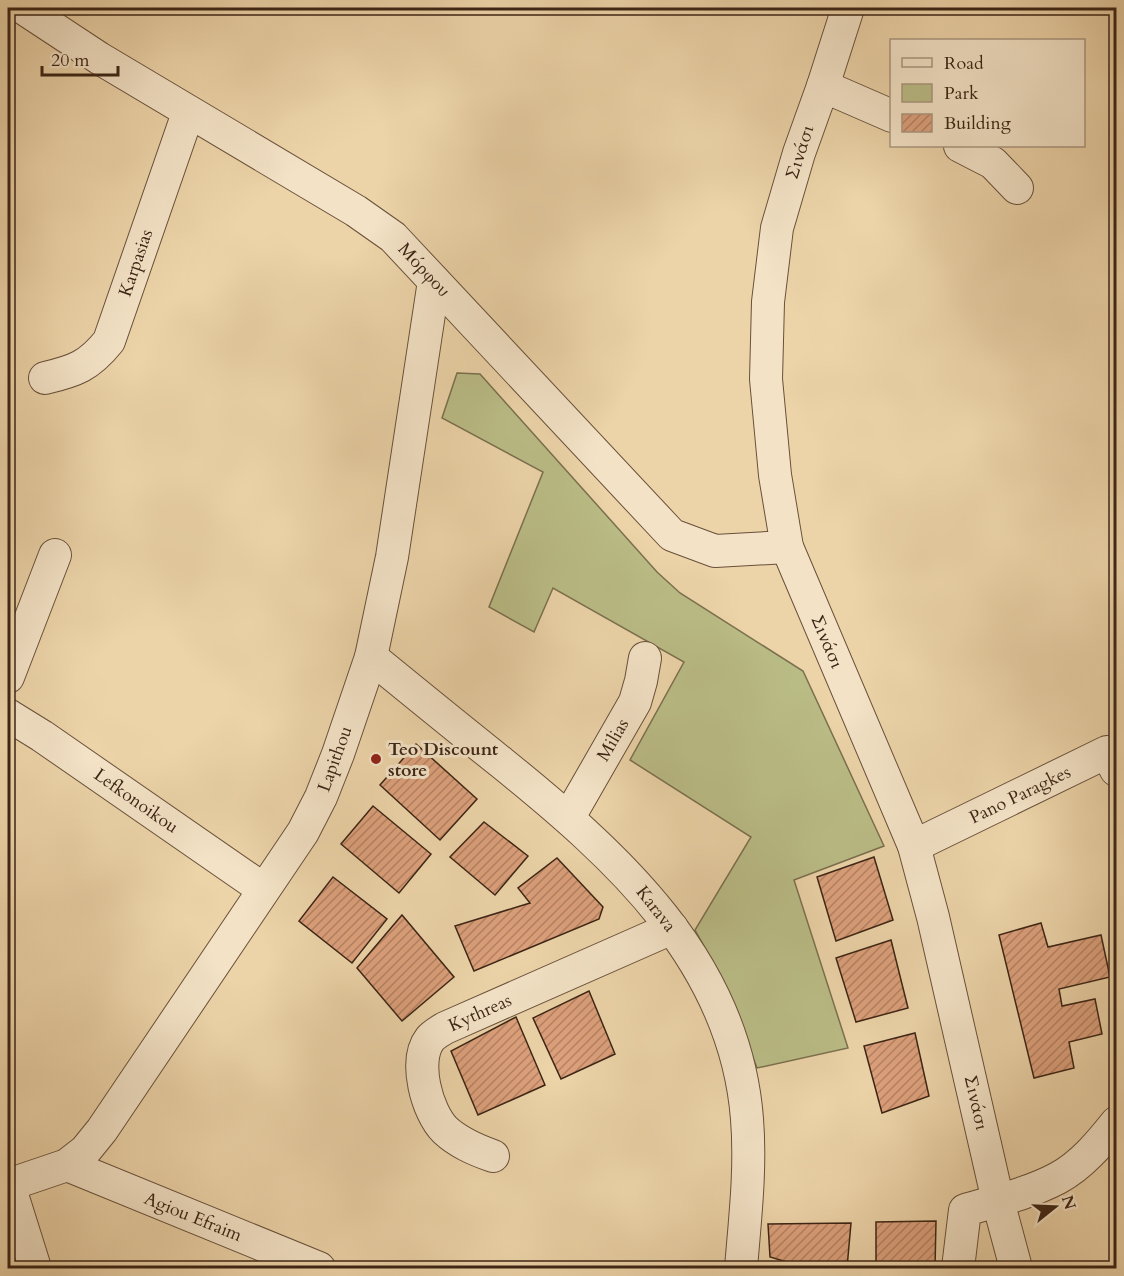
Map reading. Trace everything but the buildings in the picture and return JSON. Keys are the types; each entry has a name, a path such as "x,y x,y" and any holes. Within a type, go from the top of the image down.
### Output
{"street":[{"name":"Μόρφου","path":"23,8 99,58 356,211 393,237 672,535 715,551 787,547"},
{"name":"Σινάσι","path":"848,8 798,153 777,228 768,302 766,379 775,475 787,547 914,846 953,999 998,1201 1016,1269"},
{"path":"823,86 890,116"},
{"name":"Karpasias","path":"45,378 73,371 96,357 109,341 188,112"},
{"path":"962,147 993,163 1017,188"},
{"name":"Lapithou","path":"67,1165 86,1150 108,1123 303,832 321,797 371,657 392,557 434,280"},
{"path":"8,677 55,555"},
{"name":"Karava","path":"371,657 569,817 608,853 642,890 700,968 726,1021 740,1071 747,1118 748,1178 741,1269"},
{"name":"Milias","path":"569,817 635,702 645,658"},
{"name":"Lefkonoikou","path":"8,715 42,736 263,890"},
{"name":"Pano Paragkes","path":"914,846 1107,752 1116,770"},
{"name":"Kythreas","path":"494,1156 472,1149 459,1140 444,1129 434,1114 423,1079 423,1057 430,1039 445,1028 672,928"},
{"path":"958,1269 965,1210 998,1201 1065,1174 1090,1153 1116,1123"},
{"path":"35,1269 8,1185 67,1165"},
{"name":"Agiou Efraim","path":"67,1165 319,1269"}],"green space":[{"path":"457,373 480,374 657,572 680,593 803,671 884,846 794,880 848,1048 757,1068 723,980 695,930 751,837 630,760 684,662 553,588 534,632 489,607 543,472 442,418"}],"place":[{"name":"Teo Discount store","path":"376,759"}]}
